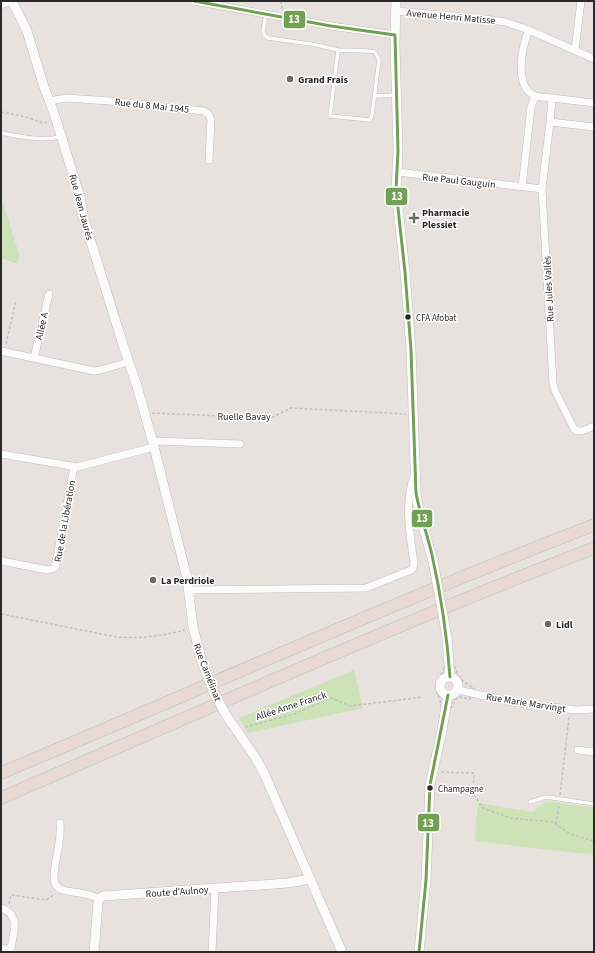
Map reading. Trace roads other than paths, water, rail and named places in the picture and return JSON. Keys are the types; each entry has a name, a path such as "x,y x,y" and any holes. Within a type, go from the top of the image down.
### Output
{"highway":[{"path":"1,773 369,615 495,563 594,525"},
{"path":"1,798 306,666 594,548"}],"street":[{"path":"1,5 12,1"},
{"name":"Rue Jean Jaurès","path":"12,1 27,31 56,119 80,197 87,229 145,415"},
{"path":"198,1 331,26 395,35"},
{"path":"396,1 395,35 398,150 397,205 405,272 411,350 415,472 418,506 433,561 447,637 450,677"},
{"path":"575,50 581,1"},
{"name":"Avenue Henri Matisse","path":"396,11 492,19 529,30 594,59"},
{"path":"529,30 524,42 521,74 528,91 535,96 594,103"},
{"path":"522,187 531,107 535,96"},
{"name":"Rue du 8 Mai 1945","path":"49,101 67,98 204,111 209,115 211,120 209,160"},
{"name":"Rue Jules Vallès","path":"552,98 542,189 554,386 574,429 576,431 581,431 594,426"},
{"path":"550,122 594,127"},
{"name":"Rue Paul Gauguin","path":"397,172 542,189"},
{"name":"Allée A","path":"34,358 49,294"},
{"path":"3,351 94,371 128,362"},
{"name":"Rue Camélinat","path":"145,415 154,444 188,590 193,627 202,662 211,686 226,715 264,773 342,952"},
{"path":"1,454 80,467 154,444 240,444"},
{"name":"Rue de la Libération","path":"1,561 48,570 55,568 74,467"},
{"path":"188,590 366,588 411,570 414,563 409,524 409,496 415,472"},
{"path":"450,677 457,681 458,690 455,694 448,695 443,693 440,686 443,680 450,677"},
{"name":"Rue Marie Marvingt","path":"458,690 507,701 570,709 594,709"},
{"path":"419,952 426,876 428,800 432,772 442,730 448,695"},
{"path":"578,750 594,752"},
{"path":"60,823 61,840 54,880 56,885 61,889 91,895 99,899 94,952"},
{"name":"Route d'Aulnoy","path":"99,899 105,896 288,883 310,879"},
{"path":"212,952 215,888"},
{"path":"1,948 10,951 15,923 13,917 4,910"}],"lane":[{"path":"266,14 263,31 265,36 268,38 317,45 338,50 375,52 379,60 375,96 370,120 330,116 338,50"},
{"path":"375,96 396,95"},
{"path":"1,133 23,138 38,139 61,137"},
{"path":"530,802 546,798 594,804"}],"place":[{"name":"Grand Frais","path":"290,79"},
{"name":"Pharmacie Plessiet","path":"414,218"},
{"name":"CFA Afobat","path":"408,317"},
{"name":"La Perdriole","path":"153,580"},
{"name":"Lidl","path":"548,624"},
{"name":"Champagne","path":"430,788"}]}
